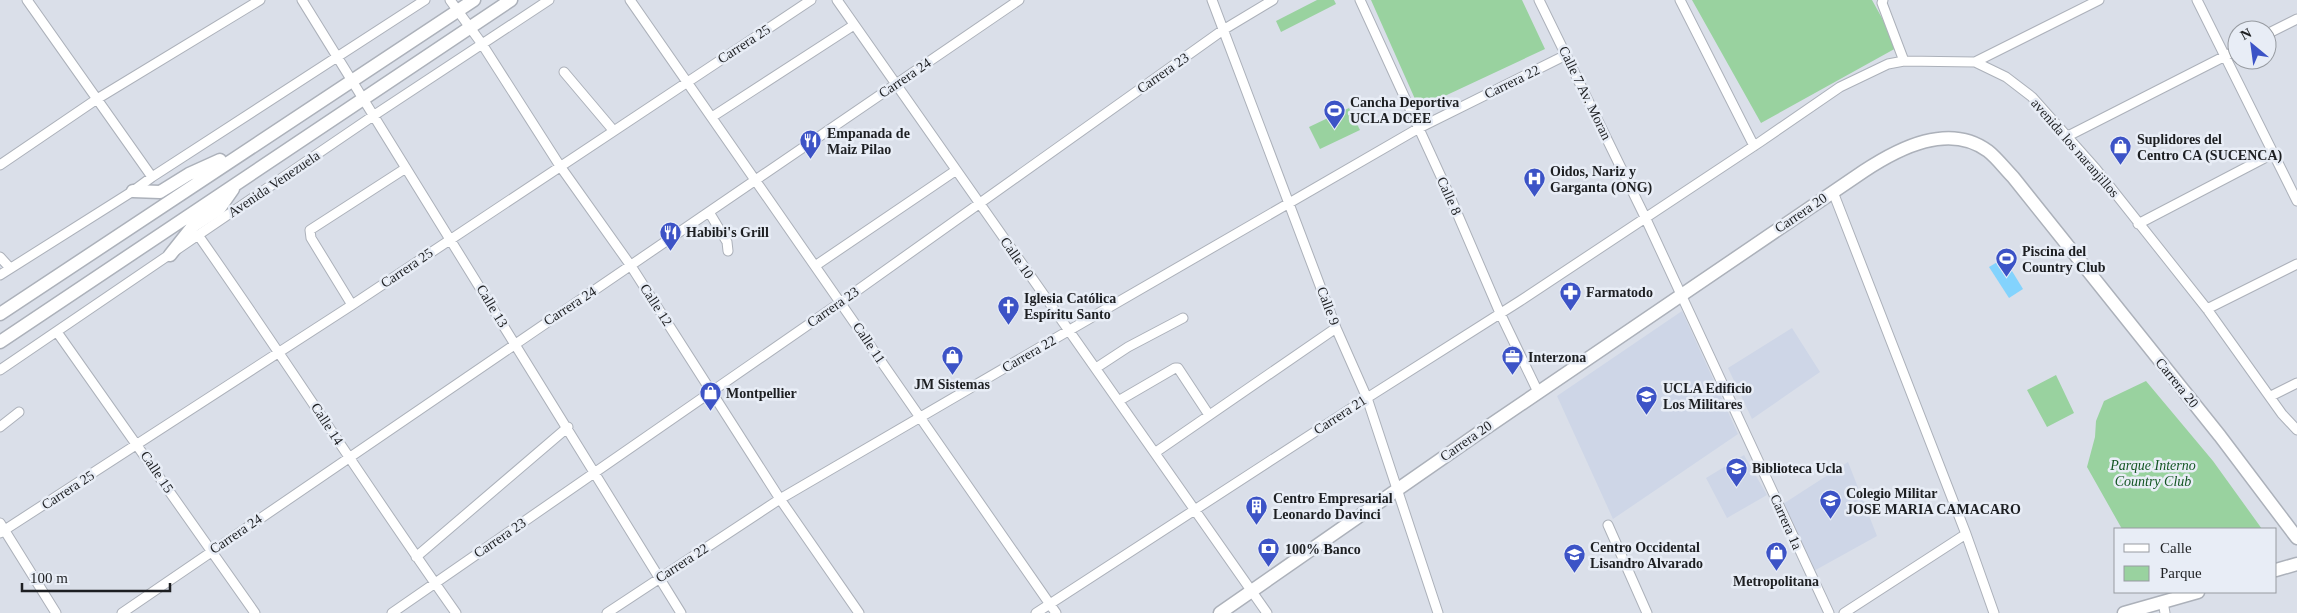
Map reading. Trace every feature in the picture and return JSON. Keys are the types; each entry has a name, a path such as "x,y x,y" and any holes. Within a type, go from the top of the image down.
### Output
{"street":[{"path":"27,0 152,177"},
{"path":"0,165 97,99 260,0"},
{"name":"Calle 13","path":"302,0 338,57 351,82 568,427 681,613"},
{"path":"0,275 133,192 152,177 425,0"},
{"name":"Calle 12","path":"450,0 482,44 560,166 632,266 780,499 859,613"},
{"path":"0,314 474,0"},
{"name":"Avenida Venezuela","path":"0,342 511,0"},
{"name":"Avenida Venezuela","path":"0,370 373,116 549,0"},
{"name":"Calle 11","path":"630,0 841,302 918,418 1056,613"},
{"name":"Carrera 25","path":"1,529 138,445 811,0"},
{"name":"Calle 10","path":"837,0 955,171 1120,400 1268,613"},
{"name":"Carrera 24","path":"122,613 514,343 632,266 1019,0"},
{"name":"Calle 9","path":"1212,0 1336,328 1366,398 1438,613"},
{"name":"Carrera 23","path":"392,613 434,582 595,474 711,390 841,302 1223,30 1274,0"},
{"name":"Calle 8","path":"1360,0 1419,128 1500,313 1538,392"},
{"name":"Calle 7 Av. Moran","path":"1539,0 1681,294"},
{"path":"1680,0 1754,146"},
{"path":"1883,0 1882,3 1904,61"},
{"path":"1975,62 2099,0"},
{"path":"2197,0 2297,201"},
{"path":"2277,29 2297,19"},
{"path":"712,117 854,25"},
{"name":"Carrera 22","path":"607,613 780,499 1068,330 1419,128 1566,55"},
{"path":"2068,136 2227,55"},
{"name":"avenida los naranjillos","path":"1645,217 1840,87 1888,64 1904,61 1975,62 2006,77 2019,87 2068,136 2207,309 2271,396 2282,414 2297,430"},
{"path":"564,72 613,130"},
{"name":"Carrera 20","path":"1220,613 1538,392 1888,155 1924,141 1956,136 1988,151 2013,176 2165,367 2297,538"},
{"path":"133,192 160,192 189,174 252,146"},
{"path":"2138,224 2274,153"},
{"path":"352,305 311,238 310,230 406,168"},
{"path":"815,266 955,171"},
{"path":"170,255 192,226 219,209 238,183"},
{"path":"1833,192 1966,534 1994,613"},
{"path":"709,212 727,242 728,252"},
{"name":"Carrera 21","path":"1036,613 1645,217"},
{"name":"Calle 14","path":"198,235 280,352 348,457 456,613"},
{"path":"0,257 10,268"},
{"path":"2207,309 2297,264"},
{"name":"Carrera 1a","path":"1681,294 1829,613"},
{"path":"1096,368 1128,347 1183,318"},
{"path":"1156,452 1336,328"},
{"name":"Calle 15","path":"57,332 254,613"},
{"path":"1120,400 1178,368 1209,415"},
{"path":"2271,396 2297,383"},
{"path":"0,427 19,412"},
{"path":"416,557 568,427"},
{"path":"1608,525 1647,613"},
{"path":"1,529 56,613"},
{"path":"1844,613 1966,534"},
{"path":"2277,570 2297,564"},
{"path":"2124,613 2164,607 2196,593"}],"shaded area":[{"name":"UCLA Edificio Los Militares","path":"1682,311 1738,434 1613,519 1557,396"},
{"path":"1792,328 1820,372 1752,419 1728,368"},
{"name":"Biblioteca Ucla","path":"1744,455 1767,495 1727,518 1706,478"},
{"name":"Colegio Militar JOSE MARIA CAMACARO","path":"1848,462 1877,536 1812,572 1783,504"}],"green space":[{"path":"1317,0 1334,0 1336,4 1281,32 1276,21"},
{"path":"1371,0 1522,0 1545,49 1419,108"},
{"path":"1692,0 1872,0 1898,47 1761,123"},
{"name":"Cancha Deportiva UCLA DCEE","path":"1349,108 1360,130 1320,149 1309,127"},
{"path":"2056,375 2074,413 2047,427 2027,390"},
{"name":"Parque Interno Country Club","path":"2146,381 2213,461 2261,528 2121,528 2087,467 2095,437 2096,421 2104,401"}],"water":[{"name":"Piscina del Country Club","path":"2004,258 2023,289 2009,298 1989,267"}],"place":[{"name":"Cancha Deportiva UCLA DCEE","path":"1334,129"},
{"name":"Empanada de Maiz Pilao","path":"811,160"},
{"name":"Suplidores del Centro CA (SUCENCA)","path":"2121,166"},
{"name":"Oidos, Nariz y Garganta (ONG)","path":"1534,198"},
{"name":"Habibi's Grill","path":"670,251"},
{"name":"Piscina del Country Club","path":"2006,278"},
{"name":"Farmatodo","path":"1570,311"},
{"name":"Iglesia Católica Espíritu Santo","path":"1008,325"},
{"name":"JM Sistemas","path":"952,375"},
{"name":"Interzona","path":"1512,376"},
{"name":"Montpellier","path":"710,412"},
{"name":"UCLA Edificio Los Militares","path":"1647,415"},
{"name":"Biblioteca Ucla","path":"1736,487"},
{"name":"Colegio Militar JOSE MARIA CAMACARO","path":"1830,520"},
{"name":"Centro Empresarial Leonardo Davinci","path":"1257,525"},
{"name":"100% Banco","path":"1269,568"},
{"name":"Metropolitana","path":"1776,572"},
{"name":"Centro Occidental Lisandro Alvarado","path":"1574,574"}]}
